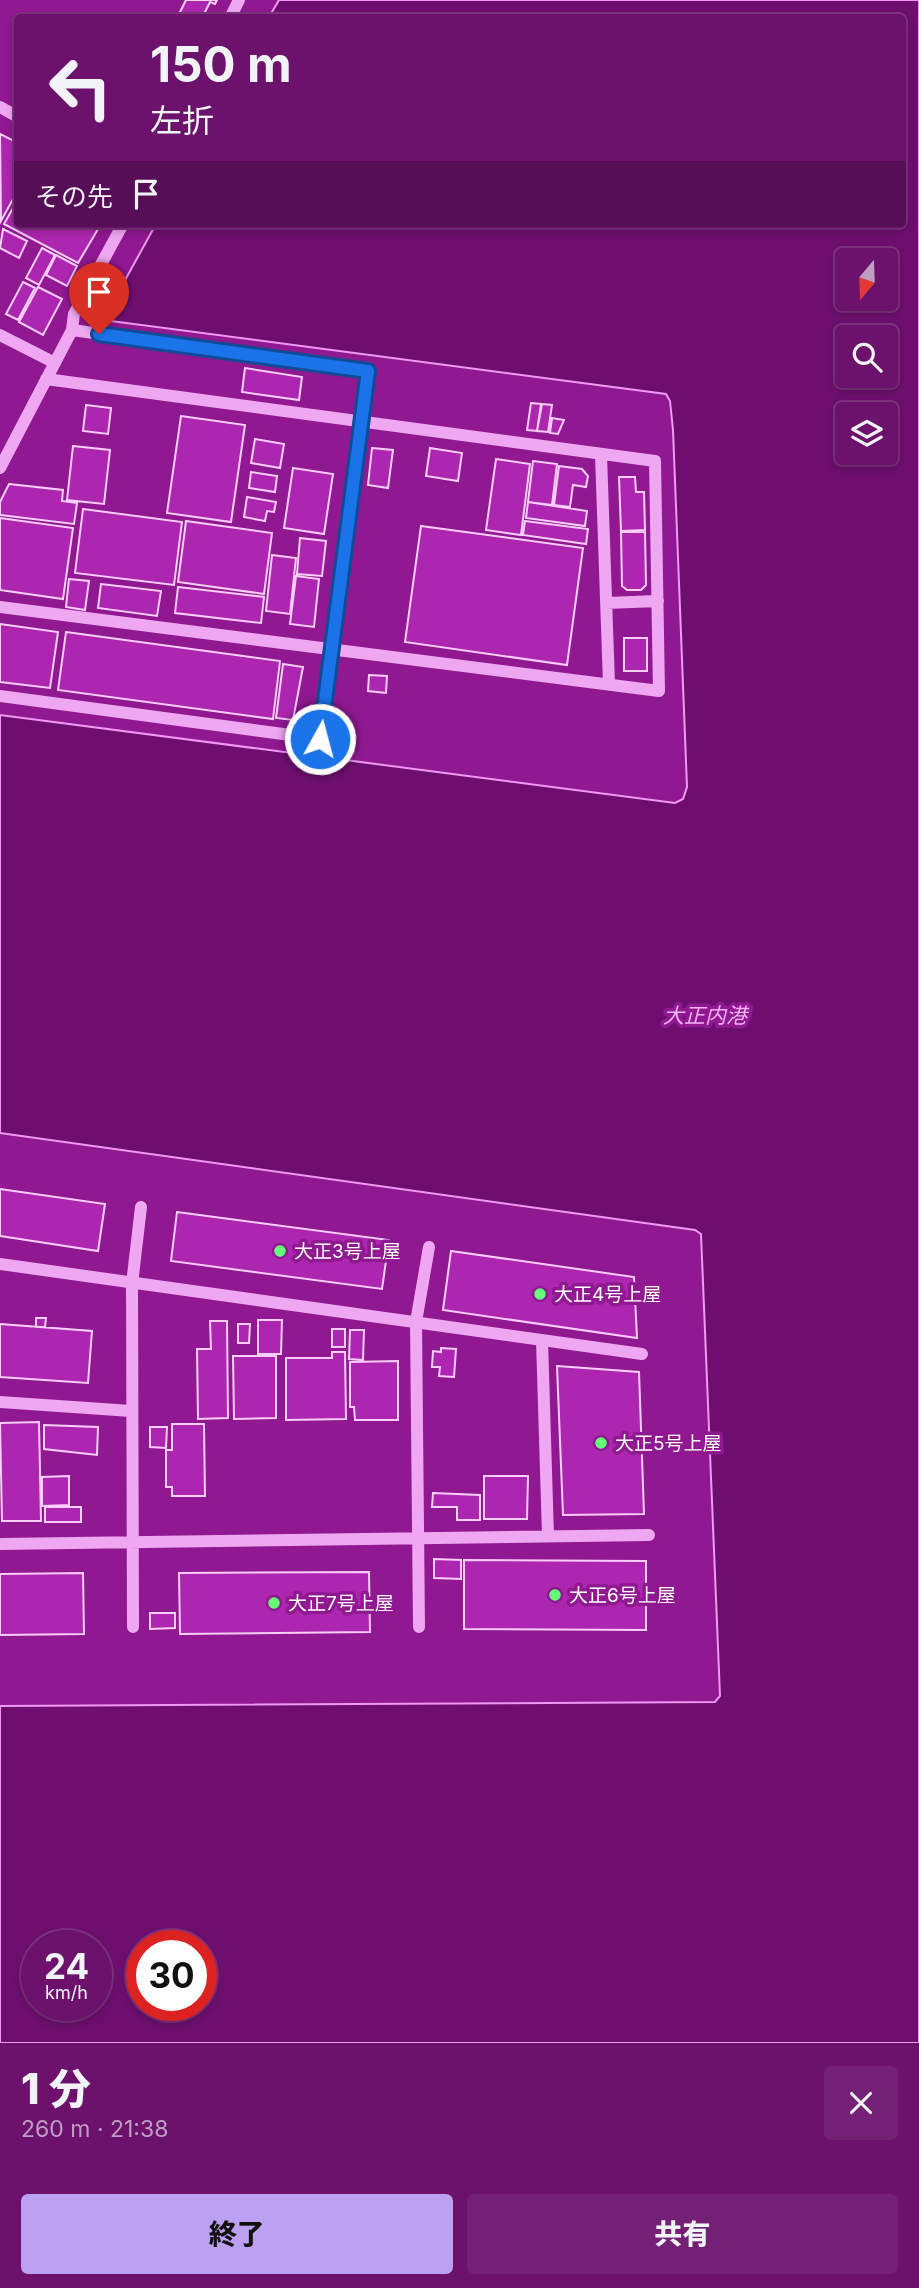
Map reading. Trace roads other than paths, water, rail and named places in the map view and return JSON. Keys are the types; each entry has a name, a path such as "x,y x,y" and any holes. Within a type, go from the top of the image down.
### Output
{"street":[{"path":"0,468 72,330 74,314 121,228"},
{"path":"0,696 320,739 368,371 72,330"},
{"path":"0,335 55,363"},
{"path":"0,607 659,691 655,461 47,379"},
{"path":"601,455 608,684"},
{"path":"606,603 658,601"},
{"path":"133,1627 132,1284 141,1207"},
{"path":"419,1627 416,1322 429,1247"},
{"path":"0,1264 642,1354"},
{"path":"542,1340 548,1536"},
{"path":"0,1402 131,1411"},
{"path":"0,1544 649,1535"}],"water":[{"name":"大正内港","path":"279,0 919,0 919,2043 0,2043 0,1706 715,1702 720,1696 701,1234 695,1230 0,1133 0,715 675,803 683,799 687,787 673,430 670,401 666,394 103,320 154,228 906,228 906,14 271,14"}],"place":[{"name":"大正3号上屋","path":"280,1251"},
{"name":"大正4号上屋","path":"540,1294"},
{"name":"大正5号上屋","path":"601,1443"},
{"name":"大正6号上屋","path":"555,1595"},
{"name":"大正7号上屋","path":"274,1603"}]}
